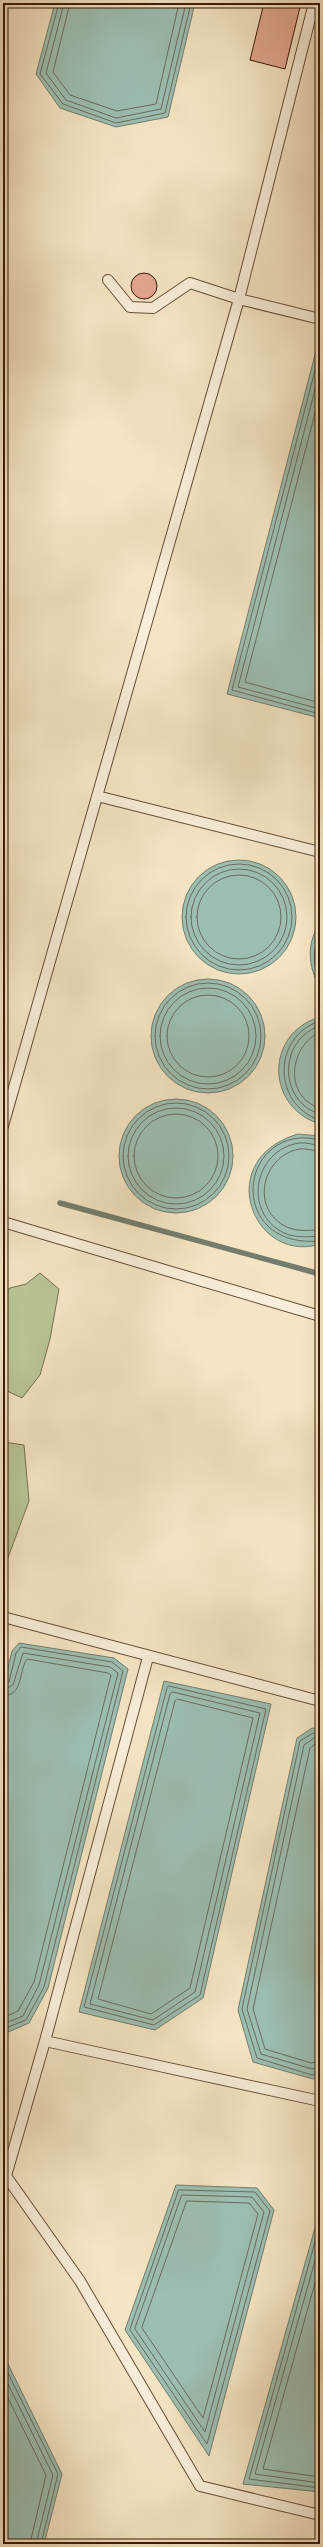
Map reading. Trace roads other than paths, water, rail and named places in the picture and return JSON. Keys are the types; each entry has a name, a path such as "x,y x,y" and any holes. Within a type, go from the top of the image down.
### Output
{"lane":[{"path":"3,1126 239,299 314,3"},
{"path":"108,280 130,307 153,308 190,283 239,299 320,319"},
{"path":"97,796 320,852"},
{"path":"3,1222 320,1316"},
{"path":"3,1616 148,1657 320,1701"},
{"path":"148,1657 45,2042 4,2181 80,2281 200,2486 320,2515"},
{"path":"45,2042 320,2101"}],"water":[{"path":"55,3 195,3 168,117 116,127 60,108 36,74"},
{"path":"317,347 320,348 320,718 227,694"},
{"path":"239,860 250,861 261,865 279,877 291,895 295,906 295,928 291,939 279,957 261,969 250,973 239,974 228,973 217,969 199,957 187,939 183,928 182,917 183,906 187,895 199,877 217,865 228,861"},
{"path":"320,924 320,987 313,972 310,955 312,939"},
{"path":"208,979 230,984 248,996 260,1014 265,1036 260,1058 248,1076 230,1088 208,1093 186,1088 168,1076 156,1058 151,1036 156,1014 168,996 186,984"},
{"path":"320,1017 320,1124 302,1115 289,1102 281,1087 279,1070 281,1053 289,1038 302,1025"},
{"path":"176,1099 198,1104 216,1116 228,1134 233,1156 228,1178 216,1196 198,1208 176,1213 154,1208 136,1196 124,1178 119,1156 124,1134 136,1116 154,1104"},
{"path":"298,1134 320,1136 320,1244 297,1246 276,1239 261,1225 252,1207 249,1186 255,1165 271,1147"},
{"path":"19,1643 114,1658 128,1669 48,1988 29,2023 3,2033 3,1688 12,1651"},
{"path":"164,1681 271,1704 203,1998 155,2030 79,2012"},
{"path":"312,1728 320,1729 320,2076 313,2079 253,2062 238,2010 297,1738"},
{"path":"176,2185 257,2188 274,2210 209,2456 125,2330"},
{"path":"320,2210 320,2492 243,2484"},
{"path":"3,2354 62,2474 44,2544 3,2544"}],"waterway":[{"path":"60,1203 320,1274"}]}
